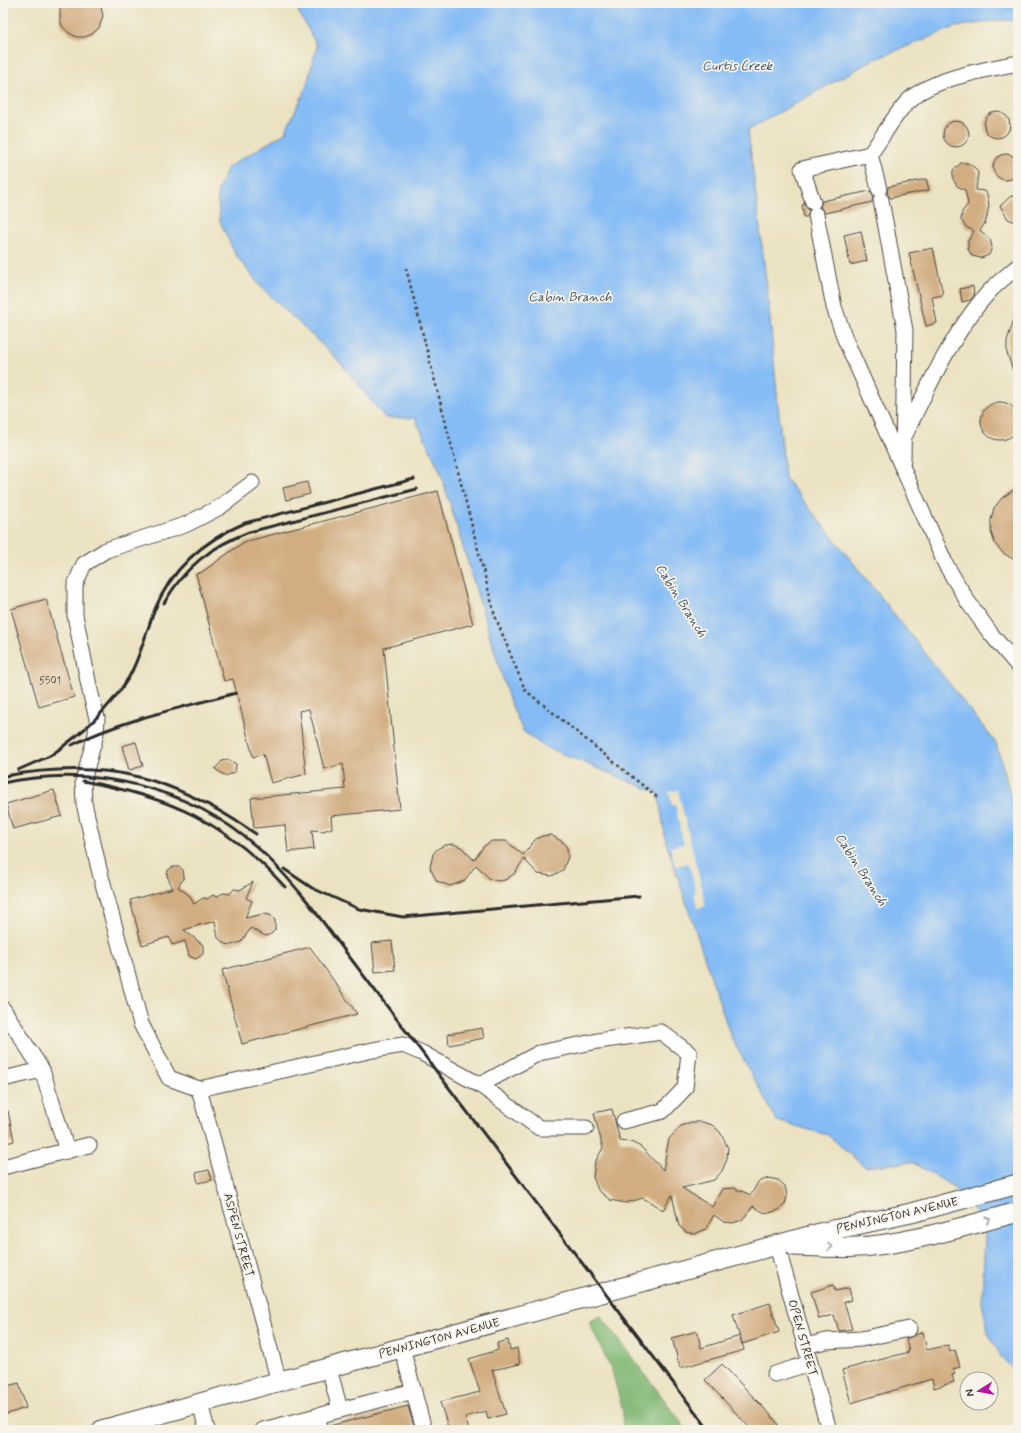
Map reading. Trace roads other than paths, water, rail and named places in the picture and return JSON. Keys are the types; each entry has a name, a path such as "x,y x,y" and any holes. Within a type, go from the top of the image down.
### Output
{"main road":[{"name":"PENNINGTON AVENUE","path":"102,1430 824,1232 951,1203 1018,1184"},
{"name":"PENNINGTON AVENUE","path":"777,1246 827,1248 871,1246 958,1228 1018,1212"}],"street":[{"path":"1018,64 988,69 928,87 907,102 870,154 802,170 815,209 834,307 845,339 946,565 991,634 1018,666"},
{"path":"870,154 880,194 905,330 902,466"},
{"path":"903,439 923,396 955,338 988,292 1018,266"},
{"path":"252,483 220,507 185,525 106,550 84,564 74,585 75,615 90,691 97,718 96,734 83,781 84,803 99,869 141,1024 169,1078 199,1089 373,1050 403,1045 422,1053 480,1085 538,1128 586,1128"},
{"path":"3,1009 42,1070 67,1151"},
{"path":"480,1085 539,1053 598,1041 661,1032 689,1053 685,1088 663,1111 624,1121"},
{"path":"3,1079 42,1070"},
{"name":"ASPEN STREET","path":"199,1089 279,1382"},
{"path":"3,1167 89,1145"},
{"name":"OPEN STREET","path":"777,1246 829,1430"},
{"path":"805,1346 826,1341 861,1339 909,1329"},
{"path":"402,1348 424,1430"},
{"path":"775,1374 810,1363"},
{"path":"329,1368 340,1410"},
{"path":"263,1430 319,1423 340,1410 414,1391"},
{"path":"200,1403 207,1430"}],"water":[{"name":"Cabin Branch","path":"294,3 1018,3 1018,21 1000,20 955,27 871,61 748,130 767,288 785,478 996,743 1018,822 1018,1373 1002,1358 988,1333 982,1302 985,1236 979,1216 952,1186 912,1162 865,1167 828,1135 777,1121 731,1037 666,842 658,793 543,746 523,731 509,699 440,471 415,418 385,418 339,361 260,286 235,254 220,221 217,193 228,167 285,133 306,88 317,46"}],"railway":[{"path":"50,756 94,721 113,700 129,677 137,660 155,609 162,594 180,568 203,547 216,538 245,523 414,479"},
{"path":"164,603 172,590 190,569 222,544 235,538 249,532 417,489"},
{"path":"72,745 132,721 236,693"},
{"path":"18,770 54,754"},
{"path":"5,776 41,771 75,769 107,771 137,776 166,785 196,798 225,814 256,834"},
{"path":"3,783 37,778 71,776 105,779 138,785 170,795 201,809 231,827 258,848 307,901 709,1430"},
{"path":"83,781 114,787 142,795 169,804 194,815 240,845 263,864 285,887"},
{"path":"284,869 312,888 359,909 403,917 639,896"}],"water label":[{"name":"Curtis Creek","path":"737,65"}]}
